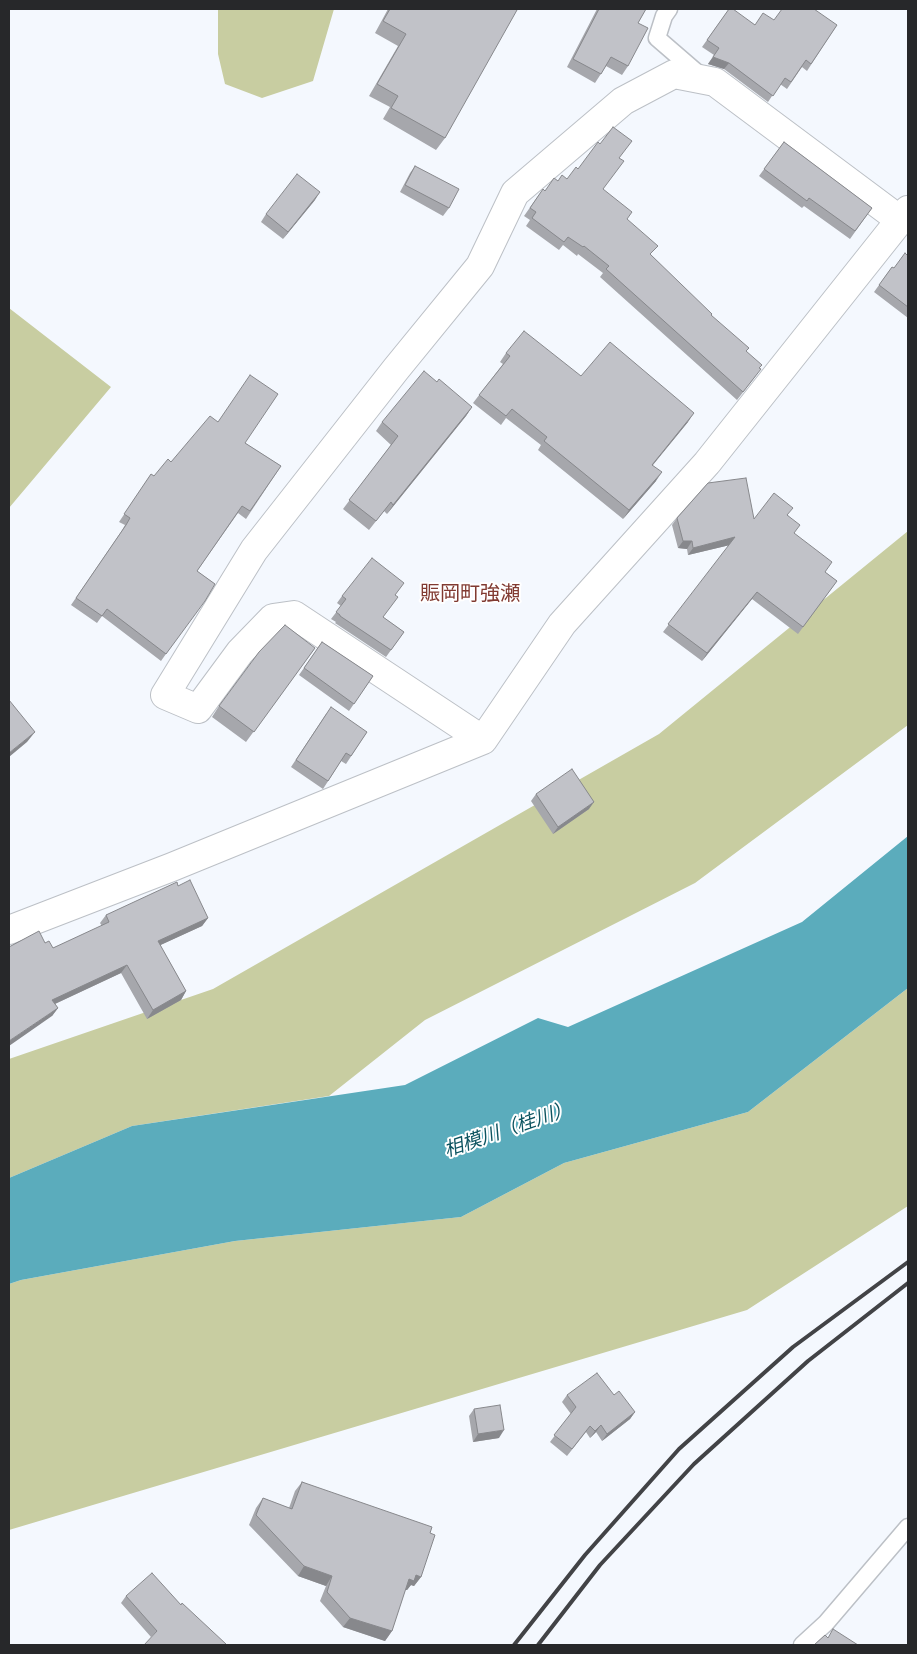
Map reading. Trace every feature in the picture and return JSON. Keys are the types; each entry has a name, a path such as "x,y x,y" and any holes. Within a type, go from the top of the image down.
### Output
{"street":[{"path":"9,930 172,867 483,740 562,624 707,463 904,215 716,82 674,74 623,101 514,193 480,266 396,369 254,550 165,695 198,709 240,652 273,618 294,615 483,740"}],"lane":[{"path":"669,9 664,16 657,38 705,80"},
{"path":"802,1645 826,1622 908,1527"}],"green space":[{"path":"218,9 334,9 313,81 262,98 225,84 218,54"},
{"path":"9,308 111,387 9,508"},
{"path":"908,531 908,725 695,883 425,1020 329,1096 132,1126 9,1178 9,1059 213,989 659,734"},
{"path":"908,988 908,1206 747,1310 9,1530 9,1284 21,1280 235,1241 461,1217 564,1163 748,1112"}],"water":[{"name":"相模川（桂川）","path":"908,836 908,988 748,1112 564,1163 461,1217 235,1241 21,1280 9,1284 9,1178 132,1126 405,1085 538,1018 568,1027 802,922"}],"building":[{"path":"390,9 517,10 445,138 391,108 398,96 377,84 406,34 383,21"},
{"path":"599,9 646,9 638,23 648,28 628,66 611,57 601,74 573,59"},
{"path":"729,9 733,9 755,25 763,13 774,20 782,9 814,9 837,25 811,64 806,60 791,82 785,78 773,96 729,63 713,57 719,48 707,40"},
{"path":"613,127 632,141 619,158 624,161 603,189 632,212 627,219 658,246 650,254 711,315 749,348 746,351 762,365 743,392 606,269 609,266 584,246 568,237 564,242 532,218 536,212 530,208 543,189 545,191 554,178 558,181 562,175 567,179 576,167 578,169 598,142 600,144"},
{"path":"784,142 872,208 855,231 809,198 807,201 764,169"},
{"path":"415,166 459,189 449,208 405,185"},
{"path":"297,174 320,192 288,232 266,214"},
{"path":"905,253 908,256 908,307 879,285"},
{"path":"524,331 581,376 610,342 694,413 652,465 662,472 629,510 544,441 547,437 512,409 506,416 479,395 510,356 506,353"},
{"path":"424,371 437,382 439,379 472,407 393,505 391,502 376,521 349,500 398,436 382,422"},
{"path":"250,375 278,394 245,443 281,466 250,511 242,506 197,571 215,584 205,601 166,654 107,609 102,616 76,598 126,525 130,518 124,514 151,474 154,476 168,459 171,462 210,416 218,422"},
{"path":"746,478 754,519 774,493 793,508 787,515 800,525 794,533 832,562 825,572 837,581 803,627 757,592 707,653 668,624 735,537 693,548 692,541 683,541 677,518 708,483"},
{"path":"372,558 404,583 395,595 398,597 383,617 404,632 391,650 336,612 346,599 342,596"},
{"path":"285,625 315,648 254,732 219,706 259,652"},
{"path":"322,642 373,676 354,704 304,668"},
{"path":"9,700 35,732 9,753"},
{"path":"331,707 367,732 351,756 346,753 328,781 296,760"},
{"path":"572,769 594,802 558,827 536,794"},
{"path":"190,880 208,918 158,941 186,991 153,1010 127,965 52,1000 58,1008 9,1041 9,947 39,931 45,943 49,941 53,948 109,922 106,915 177,882 178,886"},
{"path":"597,1373 614,1395 619,1391 635,1412 607,1434 601,1425 595,1431 590,1426 572,1449 554,1435 576,1407 567,1395"},
{"path":"500,1405 504,1430 478,1434 474,1409"},
{"path":"302,1482 432,1527 430,1533 435,1535 421,1577 416,1575 414,1581 409,1579 392,1631 350,1618 327,1592 332,1576 304,1566 256,1515 263,1498 292,1509"},
{"path":"152,1573 181,1605 182,1603 226,1644 144,1645 157,1631 126,1596"},
{"path":"833,1629 858,1645 814,1645 825,1635 828,1638"}],"railway":[{"path":"514,1645 585,1555 679,1449 793,1347 908,1262"},
{"path":"538,1645 600,1565 694,1464 808,1361 908,1283"}],"district":[{"name":"賑岡町強瀬","path":"470,594"}]}
